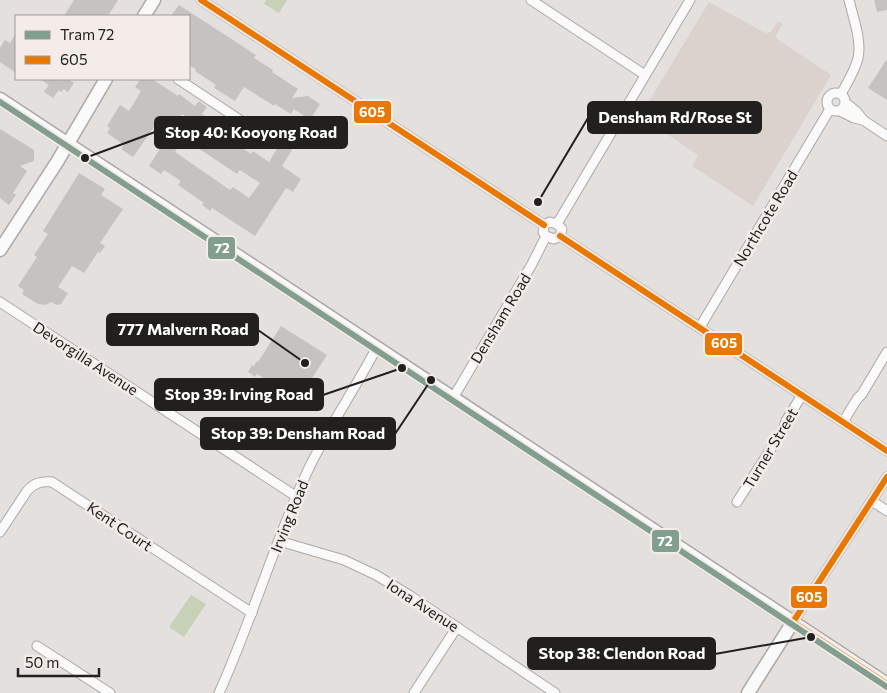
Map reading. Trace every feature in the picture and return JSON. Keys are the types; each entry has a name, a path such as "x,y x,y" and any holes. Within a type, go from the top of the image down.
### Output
{"main road":[{"path":"145,15 154,0"},
{"path":"0,250 105,80"},
{"path":"0,99 887,684"},
{"path":"748,693 793,622"}],"street":[{"path":"201,0 544,225"},
{"path":"531,0 645,75"},
{"path":"557,224 690,0"},
{"path":"841,94 856,63 858,53 858,40 849,0"},
{"path":"180,80 270,140"},
{"path":"843,107 845,100 841,94 834,93 828,97 827,103 833,111 843,107 857,112 863,120 887,136"},
{"name":"Northcote Road","path":"700,327 830,109"},
{"path":"550,222 557,224 562,229 560,236 554,239 546,236 543,232 544,225 550,222"},
{"name":"Densham Road","path":"453,398 532,264 546,236"},
{"path":"560,236 887,451"},
{"name":"Devorgilla Avenue","path":"0,302 297,497"},
{"name":"Irving Road","path":"219,693 308,471 376,347"},
{"path":"843,422 887,352"},
{"name":"Turner Street","path":"737,502 783,430 786,421 802,395"},
{"path":"793,622 887,477"},
{"name":"Kent Court","path":"0,532 32,486 45,481 52,482 252,613"},
{"path":"872,501 887,511"},
{"name":"Iona Avenue","path":"279,540 344,560 376,575 555,693"},
{"path":"414,693 457,627"},
{"path":"37,646 110,693"}],"shaded area":[{"path":"709,2 766,33 771,32 778,21 783,24 776,35 777,39 831,75 753,206 692,166 698,155 640,116"}],"green space":[{"path":"266,0 287,0 279,13 264,4"},
{"path":"191,595 206,604 184,637 169,627"}],"building":[{"path":"74,0 118,0 109,15 65,15"},
{"path":"874,0 887,0 887,10 877,12"},
{"path":"179,5 256,55 254,58 298,89 292,98 308,96 320,104 310,120 294,109 291,114 275,104 274,106 244,87 235,101 214,88 216,85 190,66 190,15 172,15"},
{"path":"15,35 15,72 0,62 0,48 5,40 10,43"},
{"path":"887,59 887,100 868,88"},
{"path":"42,80 70,80 74,83 68,92 64,89 61,92 59,90 53,98 44,92 49,85"},
{"path":"140,80 154,80 178,96 179,94 195,106 199,101 207,107 202,114 237,140 235,143 251,154 253,151 269,162 281,142 292,150 282,166 301,179 293,192 286,188 255,236 212,208 210,211 202,205 204,203 178,185 181,181 164,170 161,174 149,166 165,141 177,149 175,152 230,190 233,187 249,198 260,183 240,170 237,174 192,144 194,140 190,137 198,125 182,114 172,129 159,120 133,157 121,149 124,145 107,133 110,128 107,126 120,105 129,111 141,91 135,87"},
{"path":"0,129 34,150 34,161 20,166 27,171 13,193 16,195 9,205 0,198"},
{"path":"79,173 105,189 101,195 123,209 100,243 105,246 100,253 98,252 84,273 72,266 58,287 68,293 61,304 57,305 51,302 46,305 38,304 22,294 24,290 18,286 37,257 34,255 48,234 43,231"},
{"path":"281,326 327,355 298,400 257,374 255,377 248,372 252,365 254,366 258,362"}],"tram line":[{"name":"72","path":"0,102 887,687"}],"transit line":[{"name":"605","path":"201,0 544,225"},
{"name":"605","path":"560,236 887,451"},
{"name":"605","path":"887,477 793,622 887,684"}],"place":[{"name":"Stop 40: Kooyong Road","path":"85,158"},
{"name":"Densham Rd/Rose St","path":"538,202"},
{"name":"777 Malvern Road","path":"305,363"},
{"name":"Stop 39: Irving Road","path":"402,368"},
{"name":"Stop 39: Densham Road","path":"431,380"},
{"name":"Stop 38: Clendon Road","path":"811,637"}]}
